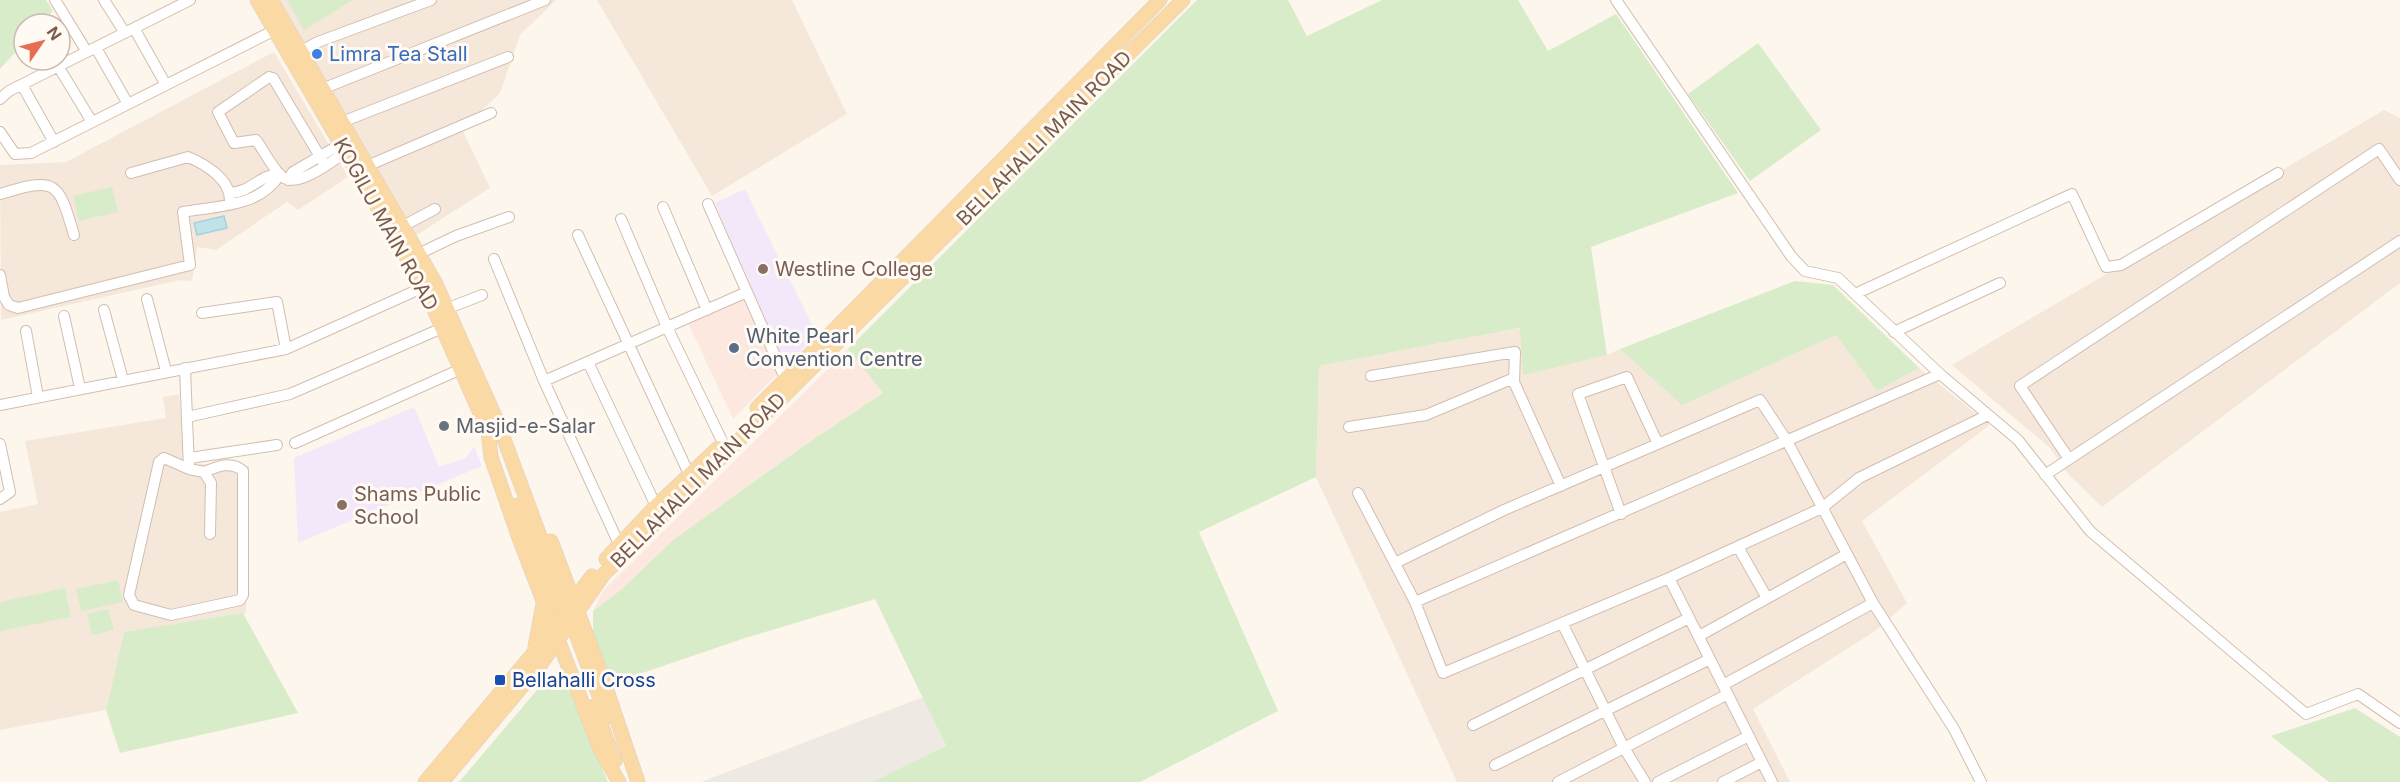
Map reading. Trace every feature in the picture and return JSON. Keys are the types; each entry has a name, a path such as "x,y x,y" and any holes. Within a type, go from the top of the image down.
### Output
{"main road":[{"name":"KOGILU MAIN ROAD","path":"257,0 275,30 342,122 403,226 424,287 448,326 493,427 491,457 563,606"},
{"name":"KOGILU MAIN ROAD","path":"271,0 301,51 343,148 447,309 448,326 461,369 493,427"},
{"name":"BELLAHALLI MAIN ROAD","path":"563,606 597,584 1160,0"},
{"name":"BELLAHALLI MAIN ROAD","path":"563,606 656,506 788,384 1183,0"},
{"path":"493,427 516,452 564,570 577,577 587,576 599,567"},
{"path":"493,427 563,606 568,635 621,782"},
{"path":"559,561 570,672 600,749 621,782"},
{"path":"425,782 537,659 568,635 588,609 597,584"},
{"path":"563,606 568,635 636,782"},
{"path":"442,782 537,659 538,637 563,606"},
{"path":"537,659 560,665 570,672"}],"street":[{"path":"55,0 128,104"},
{"path":"104,0 129,31 166,85"},
{"path":"161,0 169,10"},
{"path":"72,59 190,0"},
{"path":"301,51 318,42 431,0"},
{"path":"317,90 529,3 545,0"},
{"path":"1616,0 1791,256 1805,272 1838,278 1940,374 2018,440 2090,531 2306,714 2358,694 2400,723"},
{"path":"0,132 15,154 31,153 275,30"},
{"path":"342,122 508,57"},
{"path":"0,99 47,72"},
{"path":"62,72 92,122"},
{"path":"322,160 279,85 269,77 218,112 234,143 256,140 284,177 298,181 322,160 343,148"},
{"path":"22,85 54,142"},
{"path":"367,166 492,112"},
{"path":"2069,459 2020,386 2379,149 2400,180"},
{"path":"131,173 188,157 205,164 219,177 230,198"},
{"path":"1854,294 2072,194 2106,267 2121,265 2277,173"},
{"path":"0,275 4,297 9,305 18,308 190,265 183,212 230,198 243,202 263,193 284,177"},
{"path":"0,194 34,183 49,186 62,196 74,235"},
{"path":"708,204 788,384"},
{"path":"663,207 707,310"},
{"path":"403,226 435,209"},
{"path":"414,256 509,217"},
{"path":"621,219 667,327 723,443"},
{"path":"578,235 689,474"},
{"path":"2046,475 2400,241"},
{"path":"494,260 544,381 619,544"},
{"path":"1894,332 2000,283"},
{"path":"0,405 286,349 424,287"},
{"path":"544,381 747,292"},
{"path":"447,309 482,295"},
{"path":"147,299 166,371"},
{"path":"202,313 277,302 286,349"},
{"path":"104,309 123,380"},
{"path":"64,316 80,388"},
{"path":"187,417 290,394 448,326"},
{"path":"26,331 38,397"},
{"path":"1371,376 1515,352 1514,378 1561,486"},
{"path":"588,362 656,506"},
{"path":"185,368 189,463"},
{"path":"296,443 461,369"},
{"path":"1415,602 1940,374"},
{"path":"1621,514 1578,394 1627,377 1658,444"},
{"path":"1349,427 1426,415 1514,378"},
{"path":"1395,563 1561,486 1760,400 1787,441 1873,603 1954,729 1981,782"},
{"path":"1358,493 1415,602 1443,673 1669,578 1822,508 1859,478 1988,415"},
{"path":"189,463 277,446"},
{"path":"0,499 10,492 1,450"},
{"path":"204,472 218,465 239,468 243,471 243,595 240,600 164,614 134,605 129,595 161,459 189,463 204,472 211,483 210,534"},
{"path":"1738,547 1767,598"},
{"path":"1699,636 1847,554"},
{"path":"1669,578 1772,782"},
{"path":"1558,782 1624,748 1873,603"},
{"path":"1473,725 1689,618"},
{"path":"1562,623 1624,748 1645,782"},
{"path":"1495,765 1710,659"},
{"path":"1658,782 1743,739"},
{"path":"1723,782 1762,762"}],"shaded area":[{"path":"274,0 556,0 520,35 500,93 462,129 490,188 412,238"},
{"path":"597,0 792,0 847,114 712,196"},
{"path":"274,52 348,177 298,210 287,202 216,250 197,247 192,281 180,280 1,320 0,165 66,162"},
{"path":"2384,110 2400,118 2400,283 2102,507 2068,474 2050,448 1952,365"},
{"name":"Westline College","path":"745,189 817,335 783,368 715,203"},
{"name":"White Pearl Convention Centre","path":"745,296 778,373 733,419 688,323"},
{"path":"1521,328 1607,355 1620,349 1683,404 1836,335 1877,391 1919,368 1990,425 1862,521 1907,603 1875,631 1753,709 1790,782 1457,782 1316,477 1319,366"},
{"path":"848,349 883,393 805,445 672,541 622,589 593,611 603,591"},
{"path":"179,394 185,463 249,466 246,613 124,632 106,710 0,730 0,512 38,504 25,441 166,418 163,397"},
{"name":"Shams Public School","path":"414,407 439,467 466,458 474,446 482,466 298,543 294,458"},
{"path":"923,697 946,747 872,782 701,782"}],"green space":[{"path":"0,0 46,0 52,12 12,12 12,56 0,69"},
{"path":"287,0 353,0 304,30"},
{"path":"1197,0 1288,0 1307,36 1382,0 1518,0 1548,51 1616,14 1738,193 1591,247 1607,355 1523,375 1520,328 1319,366 1316,477 1199,532 1278,711 1140,782 872,782 946,746 875,599 745,638 610,684 593,636 593,611 622,589 672,541 805,445 883,393 848,349"},
{"path":"1758,43 1821,130 1750,181 1688,94"},
{"path":"112,187 118,212 79,221 73,196"},
{"path":"1795,281 1833,285 1919,368 1877,391 1836,335 1682,405 1620,349"},
{"path":"118,580 123,602 81,611 76,589"},
{"path":"65,588 71,617 0,631 0,602"},
{"path":"108,609 114,630 92,635 87,614"},
{"path":"243,613 298,713 120,753 106,710 124,632"},
{"path":"549,676 569,690 608,782 459,782"},
{"path":"2355,708 2400,737 2400,782 2329,782 2271,736"}],"water":[{"path":"224,216 227,228 197,235 194,223"}],"place":[{"name":"Limra Tea Stall","path":"317,54"},
{"name":"Westline College","path":"763,269"},
{"name":"White Pearl Convention Centre","path":"734,348"},
{"name":"Masjid-e-Salar","path":"444,426"},
{"name":"Shams Public School","path":"342,505"},
{"name":"Bellahalli Cross","path":"500,680"}]}
